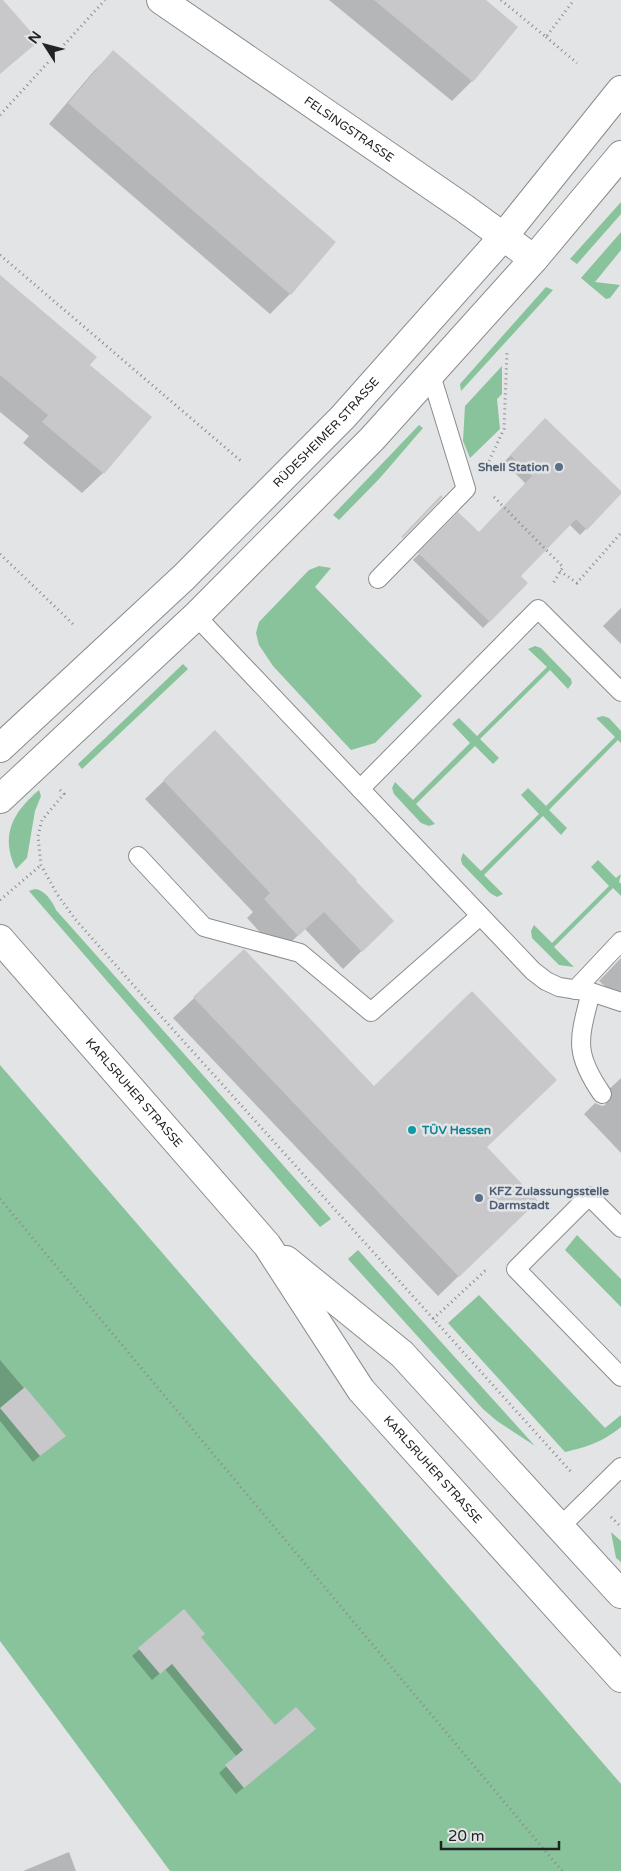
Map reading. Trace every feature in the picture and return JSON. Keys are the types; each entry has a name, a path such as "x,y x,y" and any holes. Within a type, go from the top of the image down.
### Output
{"main road":[{"name":"FELSINGSTRASSE","path":"161,0 464,208 534,259"},
{"name":"RÜDESHEIMER STRASSE","path":"0,748 184,576 343,417 503,237 621,90"},
{"path":"0,799 196,616 306,507 432,375 534,259 621,154"},
{"name":"KARLSRUHER STRASSE","path":"0,939 267,1245 361,1390 621,1678"},
{"name":"KARLSRUHER STRASSE","path":"267,1245 402,1354 621,1594"}],"lane":[{"path":"378,579 466,489 432,375"},
{"path":"360,789 538,609 621,692"},
{"path":"196,616 533,971 546,981 559,987 583,991 621,1002"},
{"path":"138,856 204,927 300,953 371,1012 480,916"},
{"path":"602,1094 590,1077 583,1061 580,1043 583,991 621,941"},
{"path":"621,1228 589,1196 516,1268 621,1377"},
{"path":"560,1527 621,1467"}],"path":[{"path":"0,115 105,0"},
{"path":"501,0 577,63"},
{"path":"546,37 574,0"},
{"path":"0,255 241,461"},
{"path":"488,464 504,429 506,352"},
{"path":"493,496 562,567 538,609"},
{"path":"560,571 577,583 621,533"},
{"path":"0,554 73,624"},
{"path":"64,794 42,820 38,836 41,865 57,894 75,919 621,1527"},
{"path":"0,900 41,865"},
{"path":"0,1199 562,1871"},
{"path":"433,1319 485,1271 516,1268"}],"green space":[{"path":"621,202 621,214 577,264 570,259"},
{"path":"621,232 621,250 595,282 620,285 610,298 606,299 581,278"},
{"path":"546,287 553,290 461,391 460,384"},
{"path":"502,366 502,394 497,399 500,429 470,458 463,441 465,406"},
{"path":"419,425 423,428 380,478 339,520 333,515"},
{"path":"319,566 331,568 315,587 422,696 375,743 351,750 273,666 259,645 256,633 259,622 309,570"},
{"path":"535,646 541,648 571,679 572,683 568,689 550,670 480,739 499,758 493,764 475,746 416,804 435,824 429,826 421,823 394,794 392,788 395,782 413,800 470,743 452,724 459,718 477,736 547,667 528,649"},
{"path":"183,664 188,669 82,769 78,764"},
{"path":"603,716 609,718 621,731 621,743 618,740 549,810 567,828 561,835 543,816 484,875 503,894 497,897 490,893 462,864 463,853 481,871 539,814 521,795 528,788 546,806 615,737 596,718"},
{"path":"39,790 41,796 35,811 27,858 16,869 9,846 11,826 22,807"},
{"path":"598,860 616,878 621,874 619,882 621,884 621,896 613,888 554,947 574,967 559,965 532,938 531,931 534,925 552,943 609,886 591,867"},
{"path":"35,889 42,891 48,896 56,910 331,1219 320,1227 29,891"},
{"path":"0,1065 621,1784 621,1871 170,1871 0,1641"},
{"path":"577,1235 621,1279 621,1307 565,1250"},
{"path":"358,1250 535,1446 497,1421 483,1409 348,1259"},
{"path":"479,1295 605,1428 621,1415 621,1427 594,1443 565,1452 448,1323"},
{"path":"611,1532 621,1541 621,1562 616,1558"}],"building":[{"path":"0,0 3,0 39,41 0,74"},
{"path":"374,0 486,0 518,27 473,82"},
{"path":"113,50 336,242 291,295 68,103"},
{"path":"0,275 97,357 90,365 152,417 104,474 42,422 48,415 0,375"},
{"path":"545,418 621,491 621,494 587,530 576,519 521,576 528,583 490,622 418,553 458,512 479,532 532,476 510,455"},
{"path":"441,495 443,497 403,538 401,537"},
{"path":"215,730 394,921 362,952 324,912 298,936 264,899 270,893 163,780"},
{"name":"TÜV Hessen","path":"244,949 374,1086 472,991 557,1080 487,1147 538,1201 459,1277 193,997"},
{"path":"25,1387 66,1436 40,1456 0,1408"},
{"path":"184,1609 205,1634 201,1637 275,1725 296,1707 316,1729 244,1788 225,1765 243,1750 172,1664 160,1674 138,1648"}],"place":[{"name":"Shell Station","path":"559,467"},
{"name":"TÜV Hessen","path":"412,1130"},
{"name":"KFZ Zulassungsstelle Darmstadt","path":"479,1198"}]}
